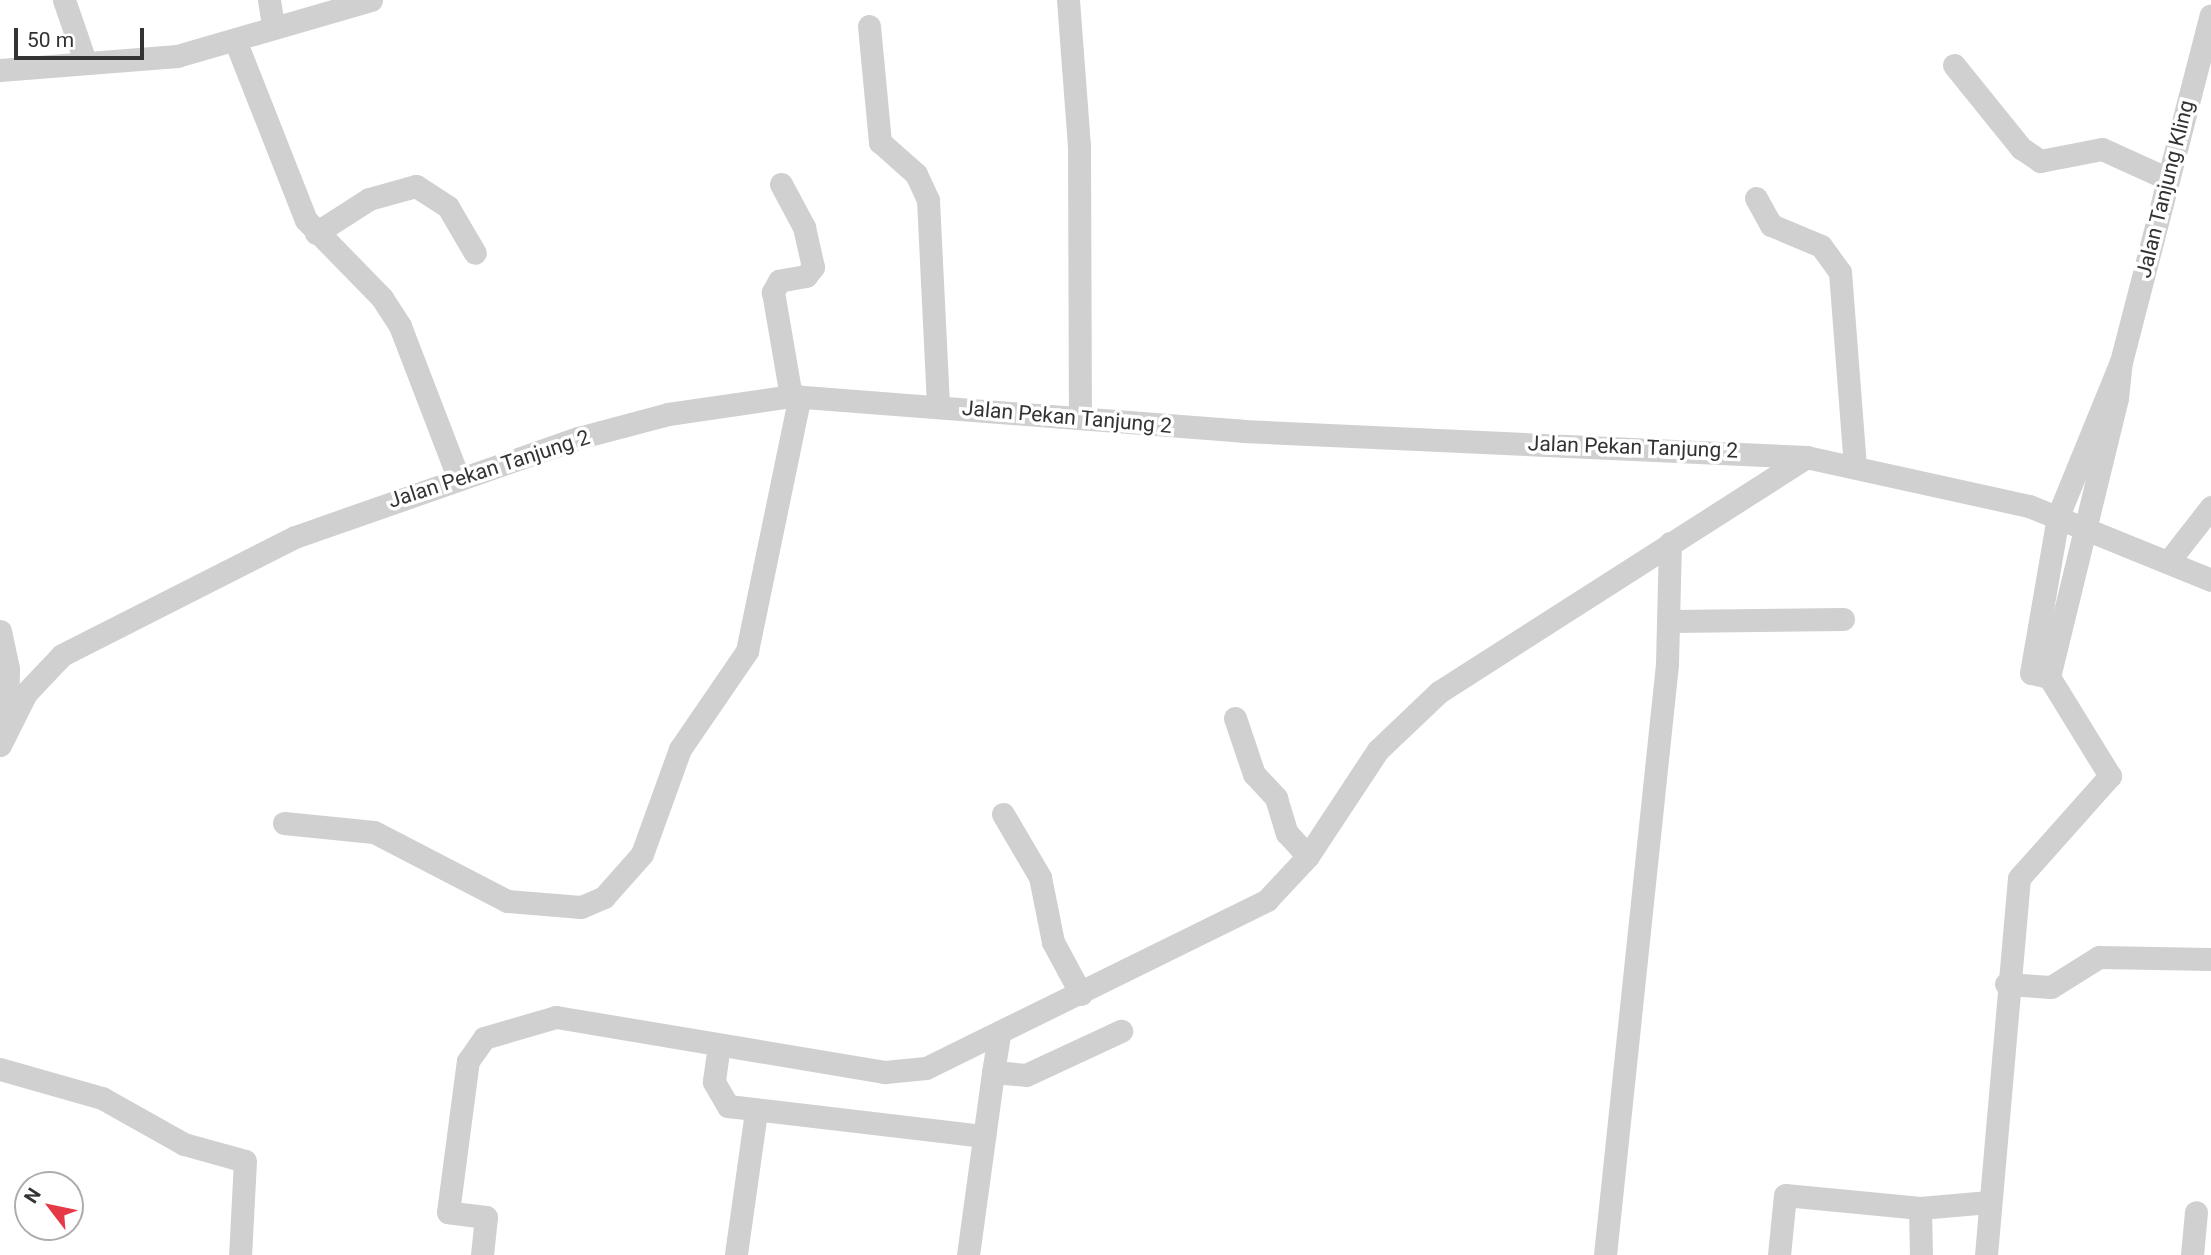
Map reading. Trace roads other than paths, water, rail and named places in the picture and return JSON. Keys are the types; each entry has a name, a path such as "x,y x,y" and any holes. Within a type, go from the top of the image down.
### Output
{"street":[{"path":"64,0 85,61"},
{"path":"268,0 273,25"},
{"path":"0,70 85,61 177,56 235,40 273,25 371,0"},
{"path":"1068,0 1079,145 1080,418"},
{"name":"Jalan Tanjung Kling","path":"2121,362 2058,516 2031,673 2049,677 2087,528 2121,362 2168,179 2203,76 2211,15"},
{"path":"869,26 880,142 916,174 928,200 938,406"},
{"path":"235,40 299,206 316,233 382,298 400,326 458,477"},
{"path":"1954,65 2021,148 2040,161 2102,149 2168,179"},
{"path":"285,822 374,832 507,901 581,907 604,897 642,853 680,750 747,651 796,396 773,292 779,281 806,276 813,267 804,227 781,184"},
{"path":"316,233 369,199 416,186 448,207 475,253"},
{"path":"1756,198 1771,225 1821,246 1840,272 1855,467"},
{"name":"Jalan Pekan Tanjung 2","path":"4,737 26,694 62,655 295,537 458,477 668,414 796,396 1080,418 1806,457 2058,516 2211,580"},
{"path":"482,1255 486,1217 448,1212 468,1061 478,1044 556,1017 672,1032 719,1045 905,1072 926,1069 1267,900 1308,856 1378,750 1410,716 1474,666 1806,457"},
{"path":"2168,562 2211,507"},
{"path":"1605,1255 1671,621 1670,543"},
{"path":"1671,621 1843,619"},
{"path":"0,631 4,737"},
{"path":"1986,1255 2006,984 2019,878 2110,776 2049,677"},
{"path":"1235,718 1254,774 1276,798 1287,833 1308,856"},
{"path":"1003,814 1040,877 1053,942 1081,994"},
{"path":"2006,984 2051,988 2099,957 2211,959"},
{"path":"993,1072 1038,1072 1121,1031"},
{"path":"968,1255 999,1035"},
{"path":"719,1045 715,1091 728,1106 984,1136"},
{"path":"0,1069 102,1098 184,1144 245,1161 240,1255"},
{"path":"736,1255 756,1111"},
{"path":"1779,1255 1784,1195 1920,1208 1989,1202"},
{"path":"1920,1208 1921,1255"},
{"path":"2192,1255 2196,1212"}]}
